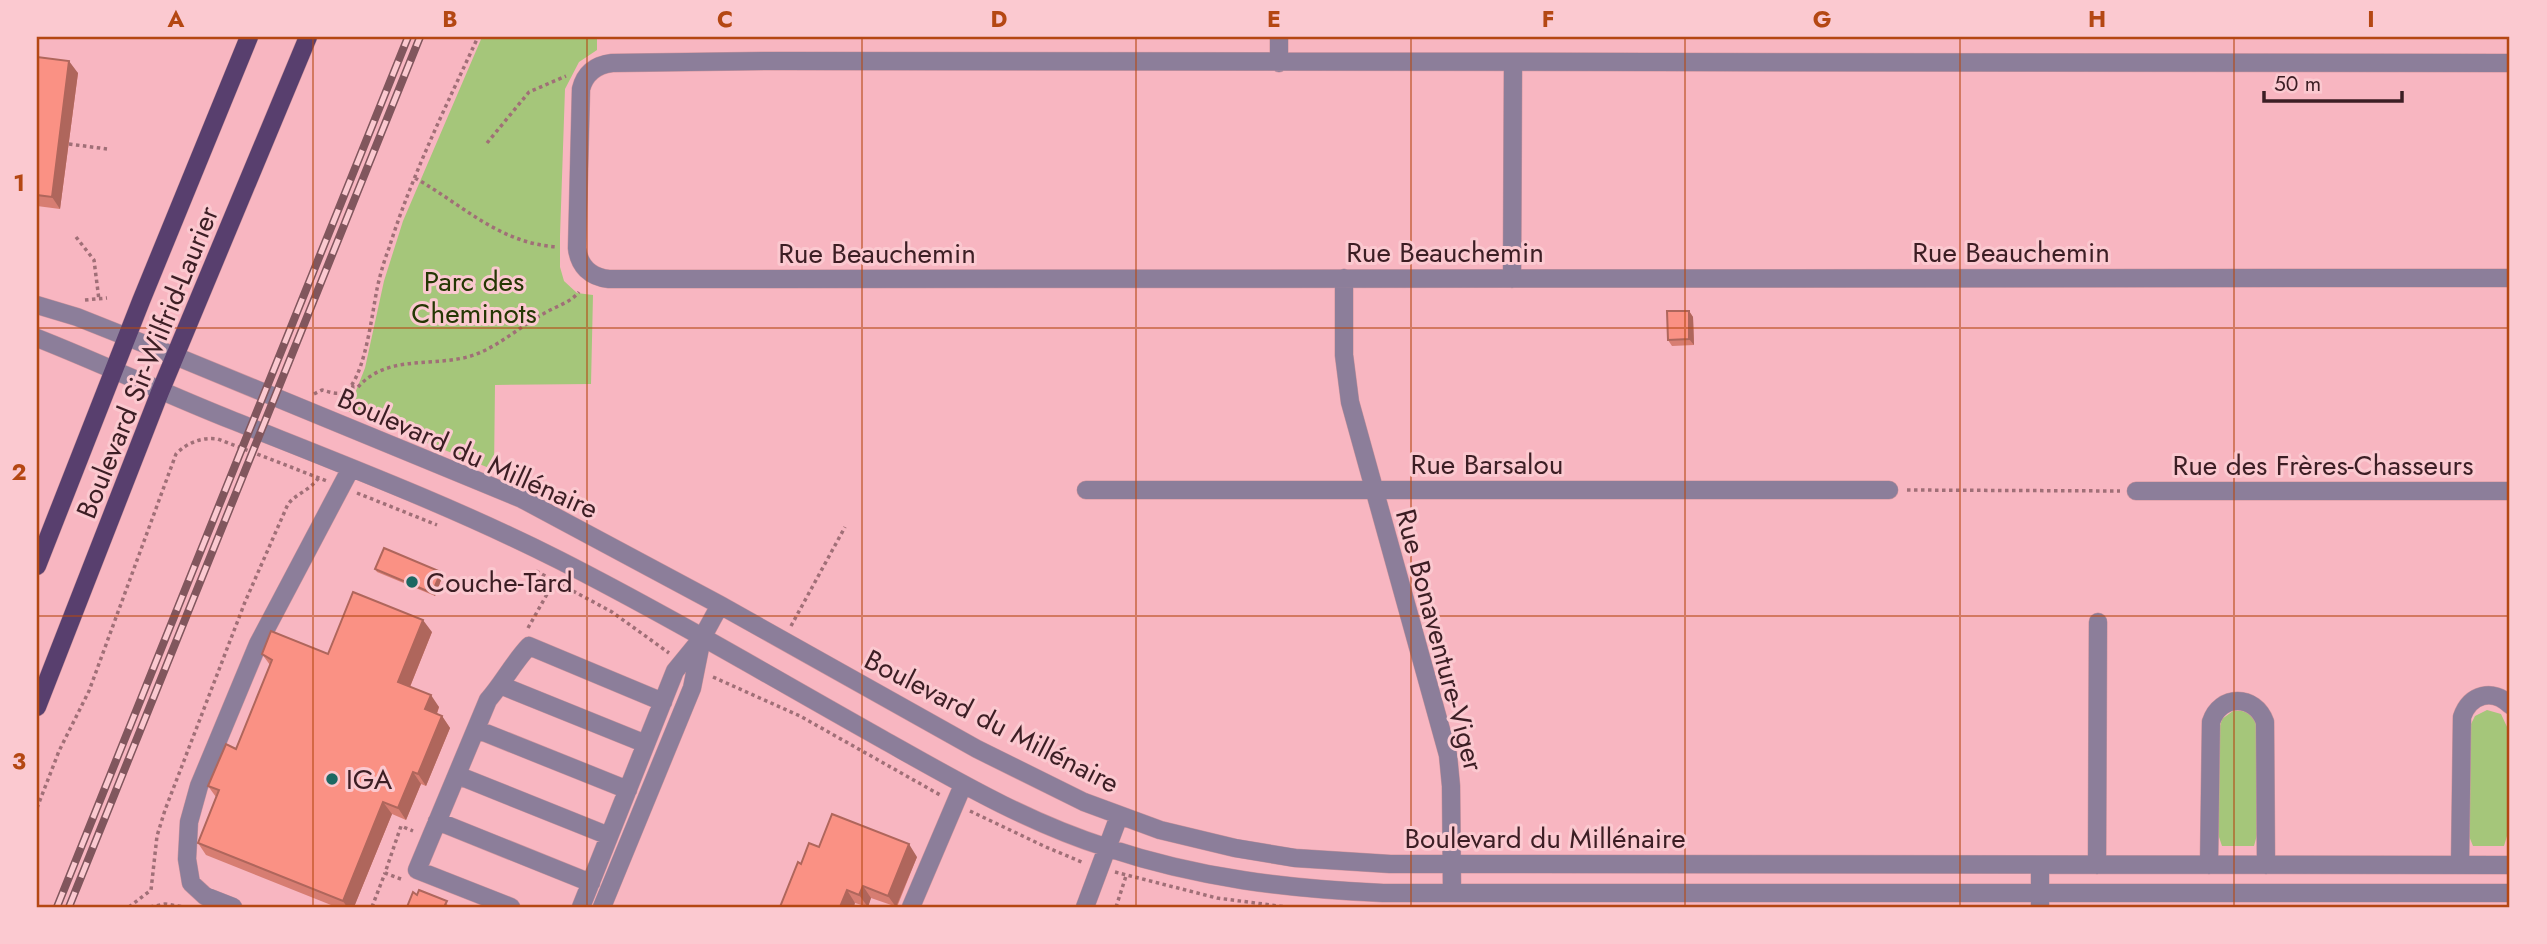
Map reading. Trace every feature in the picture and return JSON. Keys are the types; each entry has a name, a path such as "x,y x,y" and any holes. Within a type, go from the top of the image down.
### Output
{"main road":[{"name":"Boulevard Sir-Wilfrid-Laurier","path":"37,566 248,37"},
{"name":"Boulevard Sir-Wilfrid-Laurier","path":"37,707 160,391 308,37"}],"street":[{"path":"1279,37 1279,63"},
{"path":"583,72 612,63 701,62 2510,63"},
{"path":"1512,279 1513,64"},
{"name":"Rue Beauchemin","path":"583,72 580,94 577,247 584,268 598,277 609,279 2510,278"},
{"name":"Rue Bonaventure-Viger","path":"1344,278 1347,389 1448,755 1451,786 1452,893"},
{"name":"Boulevard du Millénaire","path":"37,304 175,356 522,499 784,640 1017,771 1119,816 1202,841 1295,858 1359,864 2510,865"},
{"name":"Boulevard du Millénaire","path":"37,338 437,503 517,539 702,638 963,785 1042,824 1107,848 1198,873 1255,884 1349,891 1452,893 1522,900 2469,900 2510,892"},
{"path":"233,907 205,896 191,883 187,859 189,822 199,786 258,644 351,468"},
{"name":"Rue Barsalou","path":"1086,489 1889,490"},
{"name":"Rue des Frères-Chasseurs","path":"2136,491 2510,491"},
{"path":"581,907 675,671 702,638 720,606"},
{"path":"2097,864 2098,622"},
{"path":"602,907 692,688 702,638"},
{"path":"511,907 417,870 488,700 514,662 529,646 663,702"},
{"path":"500,685 646,744"},
{"path":"2460,865 2463,712 2469,703 2484,695 2499,697 2510,705"},
{"path":"2209,865 2211,722 2218,708 2227,702 2238,700 2257,708 2265,722 2266,865"},
{"path":"476,729 628,790"},
{"path":"457,775 610,836"},
{"path":"911,907 963,785"},
{"path":"1085,907 1119,816"},
{"path":"437,821 591,883"},
{"path":"2040,864 2040,900"}],"path":[{"path":"351,387 364,350 389,245 415,178 478,37"},
{"path":"487,142 529,92 583,72"},
{"path":"69,144 107,149"},
{"path":"415,178 501,233 522,242 558,247"},
{"path":"76,237 94,260 99,300"},
{"path":"312,398 320,390 340,394 351,387 358,387 366,377 385,367 449,360 481,353 541,314 573,299 579,292"},
{"path":"37,808 59,751 89,691 176,454 191,442 218,439 319,477 286,508 244,603 161,821 151,890 129,907"},
{"path":"1889,490 2136,491"},
{"path":"356,492 441,527"},
{"path":"784,640 845,527"},
{"path":"527,566 612,612 668,653"},
{"path":"707,674 800,716 940,795"},
{"path":"971,812 1073,859"},
{"path":"372,907 385,873"},
{"path":"1116,907 1129,876 1217,898 1253,905 1286,907"},
{"path":"150,907 165,904 185,907"}],"green space":[{"name":"Parc des Cheminots","path":"482,37 597,37 597,50 579,62 565,89 560,236 560,267 564,281 577,293 593,295 591,384 495,385 494,470 348,411 365,368 384,281 403,221"},
{"path":"2487,710 2501,714 2508,729 2507,836 2504,846 2473,846 2469,836 2470,726 2475,716"},
{"path":"2233,711 2248,713 2257,725 2257,835 2254,846 2222,846 2219,837 2219,729 2222,719"}],"building":[{"path":"37,57 69,61 52,197 37,195"},
{"path":"1667,311 1689,311 1689,339 1668,340"},
{"path":"384,548 441,572 432,593 375,569"},
{"path":"353,592 423,620 398,682 431,695 425,709 442,716 418,774 413,772 398,808 383,802 343,901 198,843 219,790 208,786 226,744 236,749 272,660 262,654 271,631 328,654"},
{"path":"832,814 909,844 888,896 863,886 859,895 847,890 840,907 780,907 798,862 801,864 809,843 819,847"},
{"path":"419,890 447,901 445,905 450,907 407,907 413,892 417,895"}],"railway":[{"path":"57,907 408,37"},
{"path":"69,907 420,37"}],"place":[{"name":"Couche-Tard","path":"412,582"},
{"name":"IGA","path":"332,779"}]}
